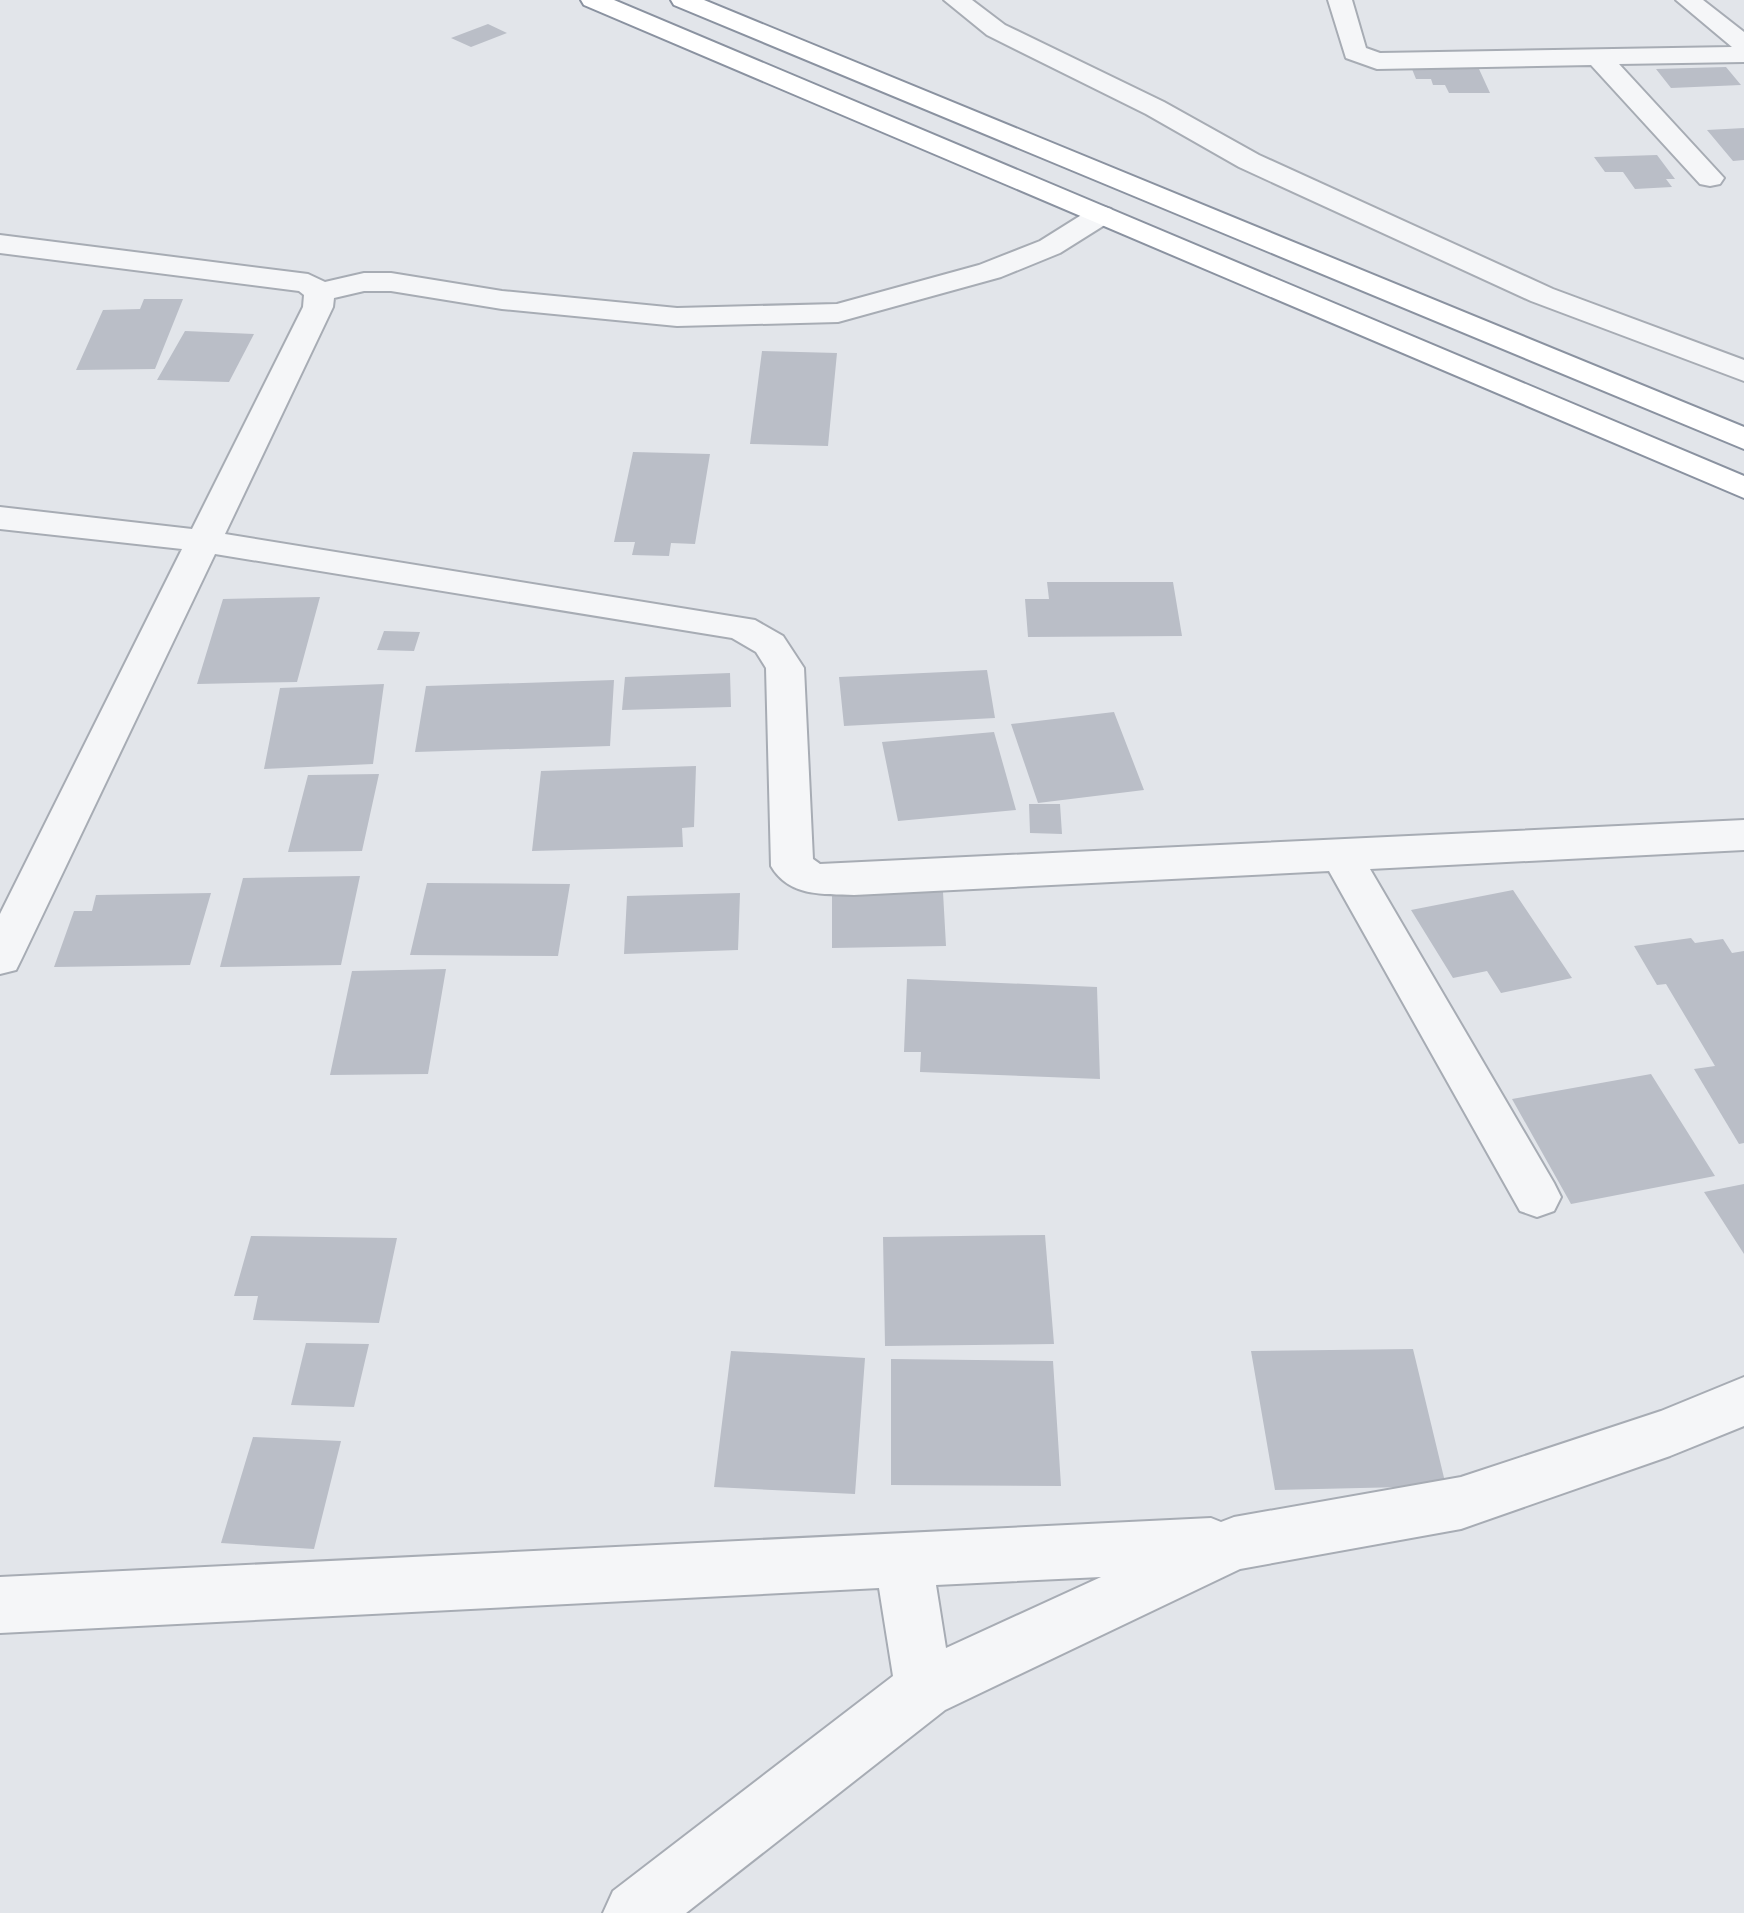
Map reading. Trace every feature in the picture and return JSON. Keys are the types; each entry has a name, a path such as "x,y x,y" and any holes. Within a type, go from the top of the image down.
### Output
{"highway":[{"path":"593,0 1744,488"},
{"path":"683,0 1744,439"}],"street":[{"path":"956,0 996,30 1155,108 1262,167 1542,295 1744,371"},
{"path":"1340,0 1355,53 1363,59 1377,61 1744,54"},
{"path":"1688,0 1744,44"},
{"path":"1600,59 1710,178"},
{"path":"320,292 340,285 391,282 502,300 677,317 838,313 990,271 1050,247 1101,215"},
{"path":"0,244 308,283 320,292"},
{"path":"0,958 201,541 318,307 320,292"},
{"path":"0,518 201,541 742,628 770,644 785,668 792,866 812,879 854,880 1744,835"},
{"path":"1341,855 1537,1197"},
{"path":"0,1605 1234,1544 1461,1503 1670,1432 1744,1401"},
{"path":"635,1913 924,1689 1234,1544"},
{"path":"903,1560 924,1689"}],"building":[{"path":"488,24 507,33 471,47 451,38"},
{"path":"1726,67 1741,85 1671,88 1656,69"},
{"path":"1412,69 1479,69 1490,93 1449,93 1445,85 1433,85 1431,79 1416,79"},
{"path":"1744,128 1744,160 1733,161 1707,130"},
{"path":"1657,155 1675,179 1666,179 1672,187 1635,189 1623,172 1605,172 1594,157"},
{"path":"144,299 183,299 155,369 76,370 103,310 140,309"},
{"path":"185,331 254,334 229,382 157,380"},
{"path":"762,351 837,353 828,446 750,444"},
{"path":"633,452 710,454 695,544 671,543 669,556 632,555 635,542 614,542"},
{"path":"1047,582 1173,582 1182,636 1028,637 1025,599 1049,599"},
{"path":"320,597 297,682 197,684 223,599"},
{"path":"384,631 420,632 414,651 377,650"},
{"path":"987,670 995,718 844,726 839,677"},
{"path":"730,673 731,707 622,710 625,677"},
{"path":"614,680 610,746 415,752 426,686"},
{"path":"384,684 373,764 264,769 280,688"},
{"path":"1114,712 1144,790 1038,803 1011,724"},
{"path":"994,732 1016,810 898,821 882,742"},
{"path":"696,766 694,827 682,828 683,847 532,851 541,771"},
{"path":"379,774 362,851 288,852 308,775"},
{"path":"1029,804 1060,804 1062,834 1030,833"},
{"path":"360,876 341,965 220,967 243,878"},
{"path":"427,883 570,884 558,956 410,955"},
{"path":"1513,890 1572,978 1501,993 1487,971 1453,978 1411,910"},
{"path":"943,892 946,946 832,948 832,895"},
{"path":"211,893 190,965 54,967 74,911 92,911 96,895"},
{"path":"740,893 738,950 624,954 627,896"},
{"path":"1691,938 1695,943 1723,939 1732,953 1744,951 1744,1143 1739,1144 1694,1069 1715,1066 1666,984 1657,985 1634,946"},
{"path":"446,969 428,1074 330,1075 352,971"},
{"path":"907,979 1097,987 1100,1079 920,1072 921,1052 904,1052"},
{"path":"1651,1074 1715,1176 1571,1204 1512,1099"},
{"path":"1744,1184 1744,1254 1704,1192"},
{"path":"1045,1235 1054,1344 885,1346 883,1237"},
{"path":"251,1236 397,1238 379,1323 253,1320 258,1296 234,1296"},
{"path":"306,1343 369,1344 354,1407 291,1405"},
{"path":"1413,1349 1446,1486 1275,1490 1251,1351"},
{"path":"731,1351 865,1358 855,1494 714,1487"},
{"path":"891,1359 1053,1361 1061,1486 891,1485"},
{"path":"253,1437 341,1441 314,1549 221,1543"}]}
